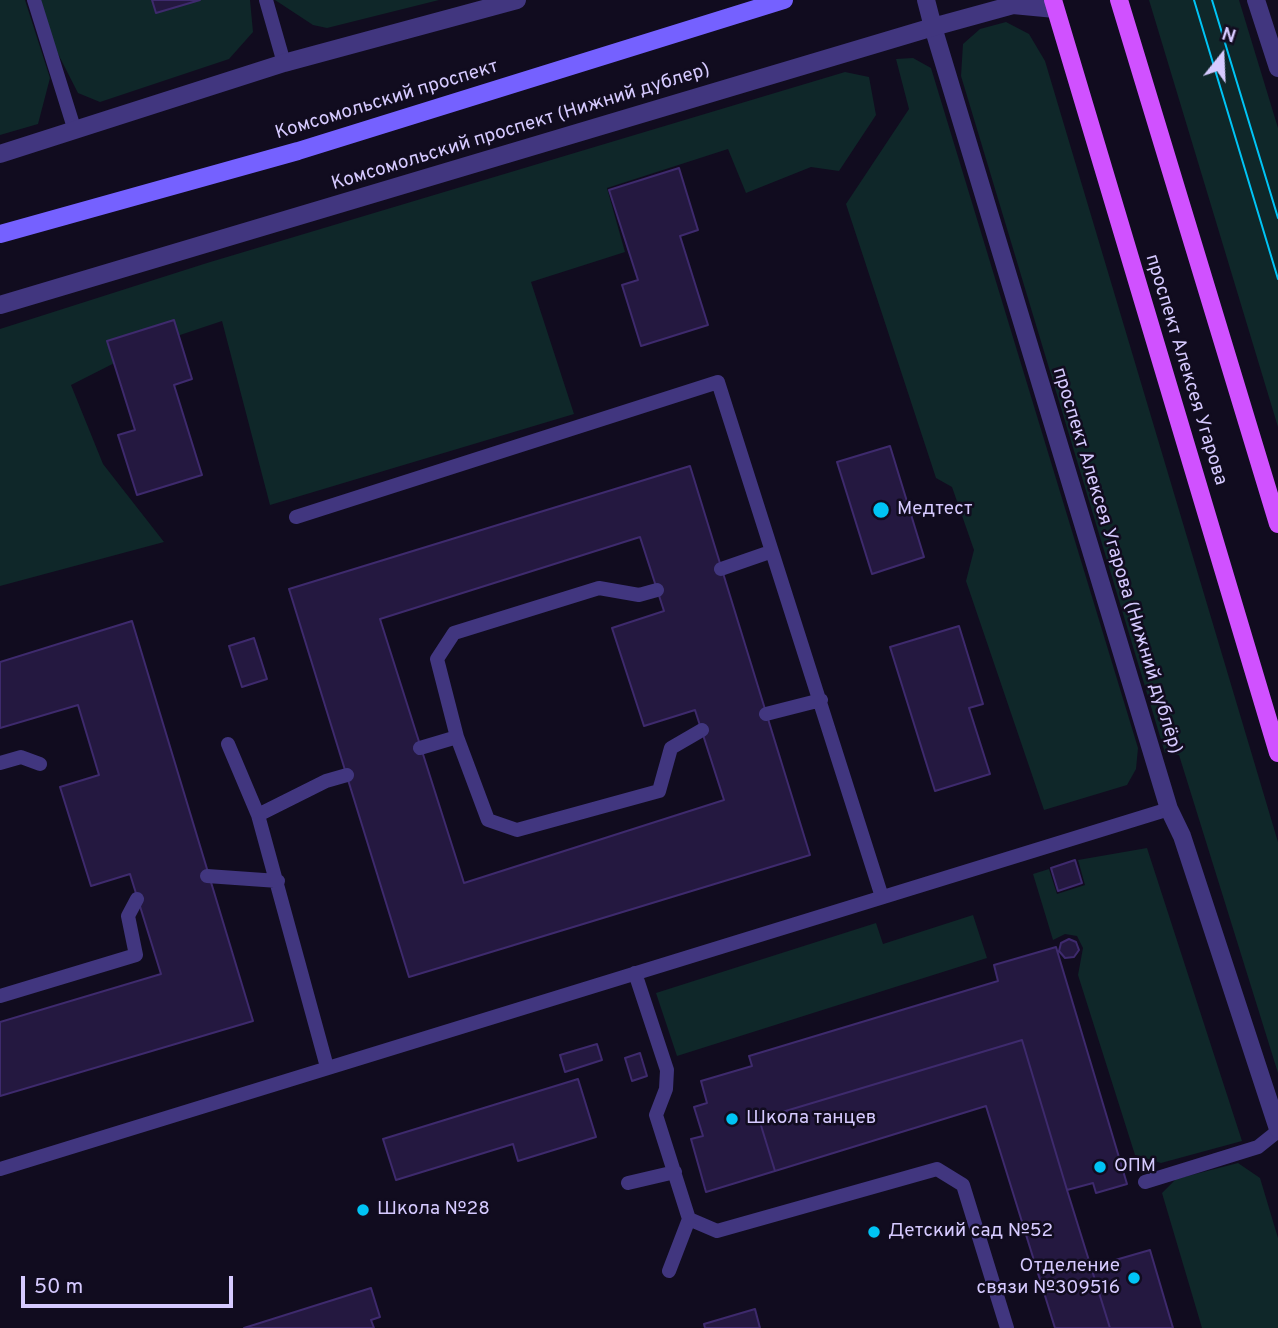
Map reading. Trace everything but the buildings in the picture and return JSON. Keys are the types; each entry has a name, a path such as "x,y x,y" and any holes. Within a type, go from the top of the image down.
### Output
{"main road":[{"name":"Комсомольский проспект","path":"0,234 298,151 784,0"},
{"path":"1119,0 1278,524"},
{"name":"проспект Алексея Угарова","path":"1054,4 1278,753"}],"street":[{"path":"0,154 284,63 517,0"},
{"name":"проспект Алексея Угарова (Нижний дублёр)","path":"926,0 1169,809 1182,836 1278,1130"},
{"path":"1256,0 1278,68"},
{"name":"Комсомольский проспект (Нижний дублер)","path":"0,305 933,27 1013,5 1054,4"}],"lane":[{"path":"34,0 75,131"},
{"path":"266,0 284,63"},
{"path":"296,517 718,383 882,897"},
{"path":"721,569 770,552"},
{"path":"657,590 639,595 598,588 454,632 437,659 457,737 488,820 517,830 659,791 671,748 702,730"},
{"path":"766,714 821,700"},
{"path":"420,748 457,737"},
{"path":"228,744 258,815 327,1067"},
{"path":"0,763 21,757 40,764"},
{"path":"258,815 326,780 347,775"},
{"path":"0,1169 1169,809"},
{"path":"207,876 278,881"},
{"path":"0,996 136,955 128,916 137,899"},
{"path":"635,973 667,1070 666,1089 656,1115 689,1219 669,1271"},
{"path":"1145,1182 1157,1176 1258,1147 1278,1130"},
{"path":"689,1219 718,1231 937,1169 963,1185 1007,1328"},
{"path":"628,1183 675,1172"}],"green space":[{"path":"0,0 25,0 50,78 38,124 0,135"},
{"path":"41,0 152,0 157,13 200,0 250,0 253,32 229,59 100,102 78,93 54,46"},
{"path":"275,0 439,0 327,28 313,25"},
{"path":"1149,0 1239,0 1278,128 1278,427"},
{"path":"1006,22 1029,34 1045,61 1278,842 1278,1073 1179,755 1165,753 961,76 963,44 980,29"},
{"path":"913,58 931,68 1138,748 1136,769 1127,785 1044,810 966,581 974,550 952,487 936,478 846,204 909,109 896,59"},
{"path":"845,72 869,77 876,115 839,171 811,167 746,193 728,149 607,188 625,252 531,282 574,414 270,505 222,321 150,345 71,385 103,464 164,542 0,586 0,329 207,263"},
{"path":"1147,848 1242,1141 1161,1163 1135,1155 1078,975 1083,948 1077,936 1065,934 1053,940 1033,874 1049,869 1057,894 1085,885 1078,860"},
{"path":"973,915 987,958 677,1056 656,993 876,923 883,944"},
{"path":"1238,1163 1260,1178 1278,1238 1278,1328 1202,1328 1162,1193 1176,1179"}],"tram line":[{"path":"1194,0 1278,279"},
{"path":"1212,0 1278,218"}],"place":[{"name":"Медтест","path":"881,510"},
{"name":"Школа танцев","path":"732,1119"},
{"name":"ОПМ","path":"1100,1167"},
{"name":"Школа №28","path":"363,1210"},
{"name":"Детский сад №52","path":"874,1232"},
{"name":"Отделение связи №309516","path":"1134,1278"}]}
